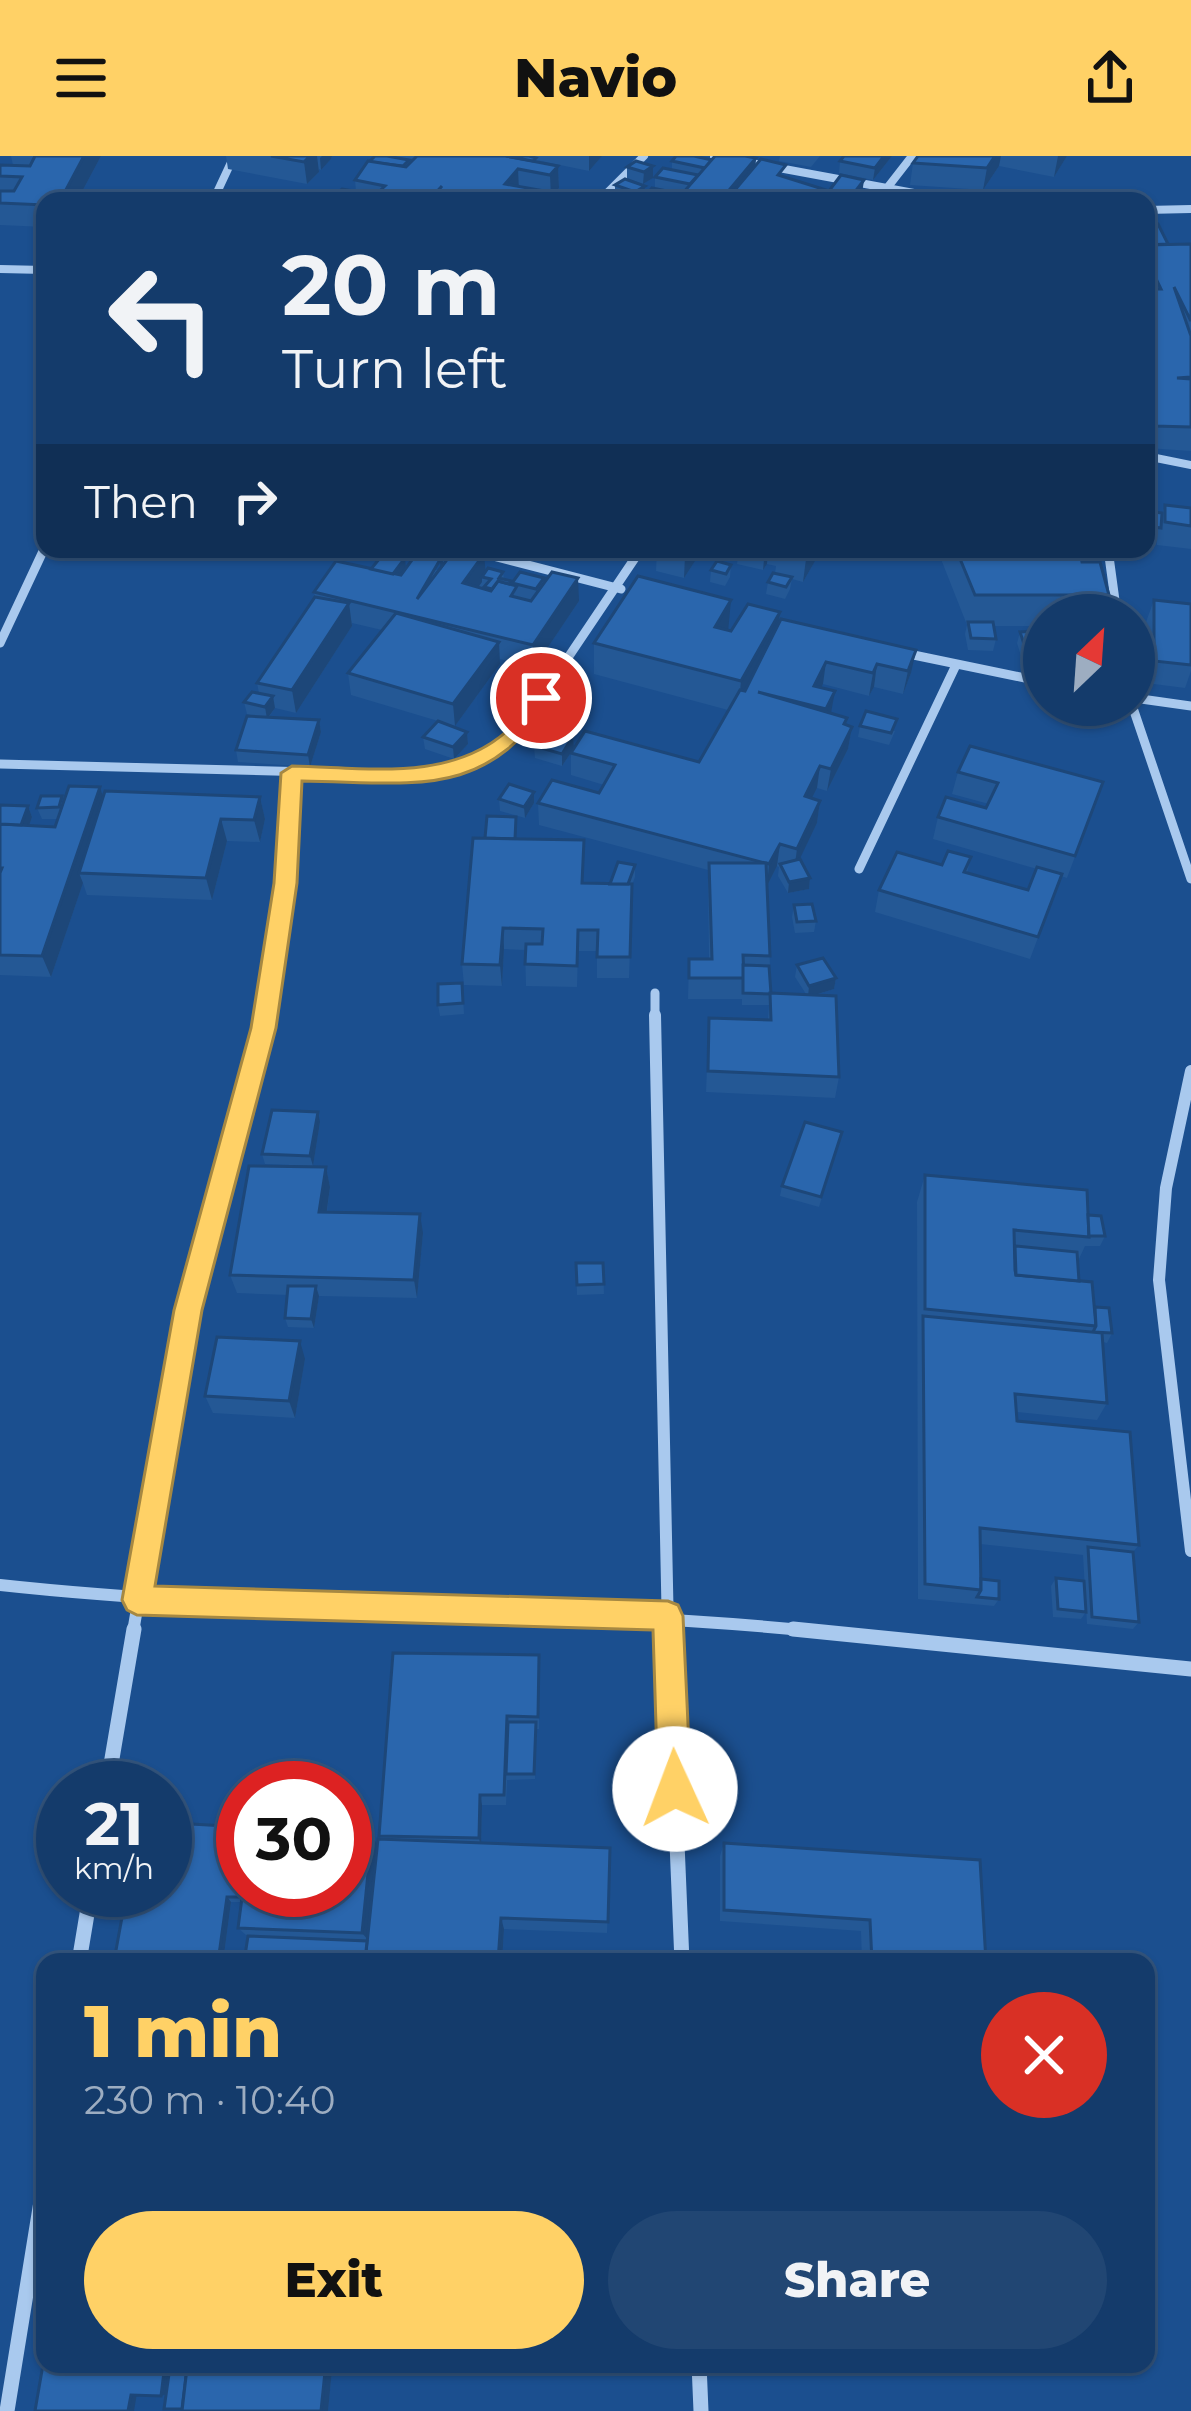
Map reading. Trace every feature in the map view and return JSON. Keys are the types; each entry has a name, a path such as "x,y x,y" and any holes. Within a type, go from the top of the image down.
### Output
{"street":[{"path":"217,192 234,156"},
{"path":"608,192 644,156"},
{"path":"715,156 904,192"},
{"path":"884,192 912,156"},
{"path":"1155,210 1191,209"},
{"path":"0,269 36,270"},
{"path":"1155,457 1191,465"},
{"path":"0,643 40,558"},
{"path":"502,558 638,592"},
{"path":"0,764 426,775 473,764 516,735 635,558"},
{"path":"1109,558 1114,594"},
{"path":"888,650 1023,678"},
{"path":"859,869 956,665"},
{"path":"1155,704 1191,706"},
{"path":"1141,726 1191,879"},
{"path":"111,1761 188,1310 263,1028 286,883 292,773"},
{"path":"655,993 668,1616 682,1953"},
{"path":"1191,1071 1166,1188 1159,1280 1191,1551"},
{"path":"0,1585 137,1600 668,1616 1191,1669"},
{"path":"81,1953 87,1917"},
{"path":"8,2411 36,2234"},
{"path":"699,2373 701,2411"}],"building":[{"path":"35,156 84,156 65,192 36,192 36,205 0,203 0,191 14,191 22,177 0,176 0,165 30,166"},
{"path":"271,156 310,156 304,162"},
{"path":"375,156 409,160 403,166 369,162"},
{"path":"417,156 506,156 558,166 550,175 518,169 505,184 537,192 437,192 442,186 436,192 379,192 385,186 355,180 368,161 406,167"},
{"path":"676,156 712,160 705,168 672,161"},
{"path":"715,156 756,158 728,192 684,192"},
{"path":"844,156 884,156 875,168 840,161"},
{"path":"918,156 995,156 987,168 913,163"},
{"path":"761,159 786,165 778,175 829,191 841,175 864,180 855,192 733,192"},
{"path":"636,161 653,166 644,172 627,167"},
{"path":"663,168 698,175 690,184 655,177"},
{"path":"625,179 645,186 635,192 615,185"},
{"path":"1155,224 1158,224 1168,244 1155,245"},
{"path":"1191,244 1191,321 1174,287 1191,336 1191,377 1177,378 1191,379 1191,427 1155,426 1155,289 1161,289 1155,277 1155,245"},
{"path":"1165,505 1191,508 1191,526 1165,522"},
{"path":"1155,512 1162,513 1161,528 1155,527"},
{"path":"380,558 405,558 393,574 371,569"},
{"path":"413,558 441,558 417,599 448,558 481,558 463,583 491,591 498,581 517,586 511,596 531,601 552,572 578,578 533,645 314,592 336,561 401,575"},
{"path":"960,558 1100,562 1109,594 1023,594 975,595"},
{"path":"717,561 731,565 726,574 711,570"},
{"path":"488,568 503,572 499,578 511,581 498,581 492,589 484,587 491,579 482,577"},
{"path":"520,572 544,578 536,589 512,583"},
{"path":"773,573 792,577 786,587 768,582"},
{"path":"638,576 731,600 715,627 731,631 748,604 780,612 741,681 594,643"},
{"path":"315,597 349,603 292,690 257,683"},
{"path":"1155,600 1191,604 1191,665 1155,661"},
{"path":"396,613 499,642 453,704 348,673"},
{"path":"781,619 916,650 908,671 877,664 873,673 826,662 814,686 835,691 826,709 758,692 847,718 844,724 852,727 831,769 820,766 805,796 820,801 797,849 780,844 769,864 538,803 552,780 599,793 615,765 571,753 585,731 699,762 740,690 745,691"},
{"path":"968,622 993,622 996,639 971,638"},
{"path":"252,692 273,696 265,707 244,702"},
{"path":"866,711 897,719 891,733 860,726"},
{"path":"247,716 319,720 308,755 236,750"},
{"path":"438,721 467,732 453,747 423,737"},
{"path":"546,729 573,736 562,754 534,746"},
{"path":"970,746 1103,782 1075,856 938,817 946,797 986,808 998,783 958,772"},
{"path":"509,784 534,792 524,807 499,799"},
{"path":"69,786 100,787 42,956 0,955 0,824 55,827"},
{"path":"105,791 260,797 254,820 221,819 206,878 79,873"},
{"path":"41,796 62,796 59,807 37,808"},
{"path":"0,805 28,806 21,825 0,824"},
{"path":"487,816 516,817 515,839 485,838"},
{"path":"473,838 584,840 582,883 632,884 630,957 597,957 598,930 578,930 577,966 525,964 526,944 542,944 543,929 503,928 500,965 462,964"},
{"path":"948,851 971,857 964,872 1028,890 1037,867 1062,874 1038,937 879,890 897,852 942,865"},
{"path":"800,859 810,878 789,882 780,864"},
{"path":"618,862 635,865 628,884 610,884"},
{"path":"709,863 766,863 770,956 743,955 744,978 689,978 689,959 712,959"},
{"path":"812,904 816,921 797,922 794,905"},
{"path":"823,958 836,978 809,986 797,965"},
{"path":"743,965 769,966 771,994 743,993"},
{"path":"462,983 463,1003 438,1005 438,984"},
{"path":"770,993 836,996 839,1077 708,1071 709,1018 771,1020"},
{"path":"272,1110 318,1112 310,1156 262,1154"},
{"path":"805,1122 842,1132 821,1197 782,1186"},
{"path":"249,1166 326,1167 319,1212 420,1214 414,1280 230,1275"},
{"path":"925,1175 1087,1190 1089,1237 1014,1230 1015,1270 1016,1275 1092,1282 1096,1326 925,1309"},
{"path":"1088,1215 1101,1216 1105,1236 1089,1236"},
{"path":"1015,1246 1077,1252 1079,1281 1016,1275"},
{"path":"576,1263 603,1263 604,1284 577,1285"},
{"path":"288,1286 316,1286 311,1319 285,1318"},
{"path":"1095,1307 1109,1308 1112,1333 1093,1332"},
{"path":"923,1316 1102,1333 1107,1403 1015,1394 1017,1421 1130,1432 1139,1545 980,1528 981,1590 925,1584"},
{"path":"217,1337 300,1341 289,1401 205,1396"},
{"path":"1088,1547 1133,1552 1139,1622 1092,1617"},
{"path":"1056,1578 1084,1581 1086,1612 1058,1609"},
{"path":"981,1579 999,1581 999,1599 977,1597"},
{"path":"393,1653 539,1655 538,1717 507,1716 504,1795 480,1795 479,1838 379,1836"},
{"path":"508,1722 536,1722 534,1774 506,1774"},
{"path":"192,1824 216,1825 216,1917 224,1917 219,1953 115,1953 122,1917 192,1917"},
{"path":"378,1839 610,1848 608,1922 501,1918 499,1953 366,1953"},
{"path":"724,1843 980,1860 985,1953 872,1953 870,1920 724,1910"},
{"path":"239,1917 364,1917 362,1933 238,1928"},
{"path":"248,1936 367,1941 366,1953 245,1953"},
{"path":"42,2373 164,2373 161,2396 131,2395 128,2411 35,2411"},
{"path":"169,2373 186,2373 182,2409 164,2409"},
{"path":"186,2373 325,2373 321,2411 182,2411"}],"route":[{"path":"541,698 516,735 473,764 426,775 292,773 286,883 263,1028 188,1310 137,1600 668,1616 675,1789"}]}
